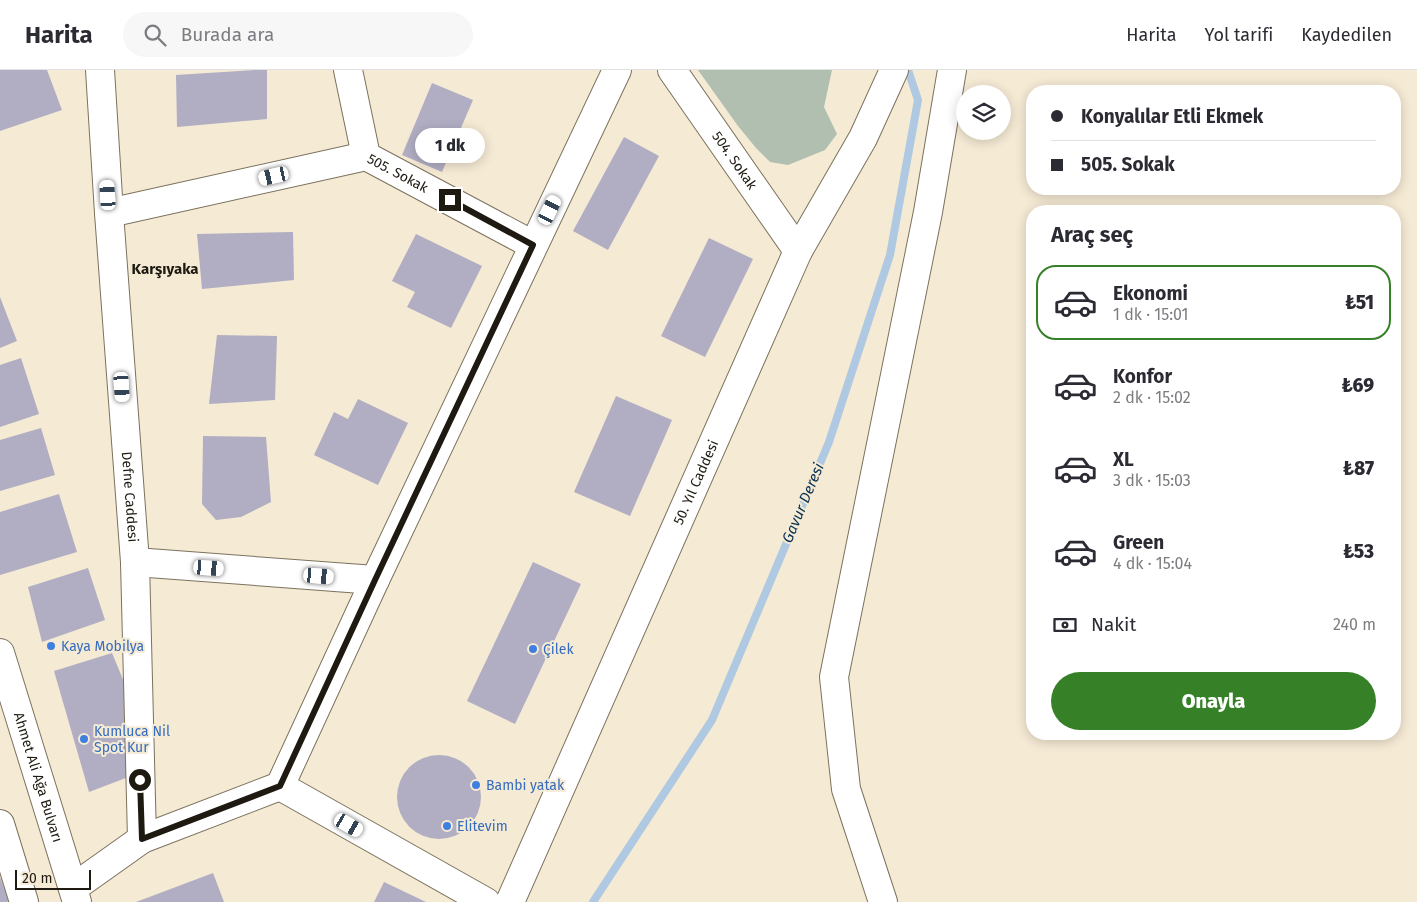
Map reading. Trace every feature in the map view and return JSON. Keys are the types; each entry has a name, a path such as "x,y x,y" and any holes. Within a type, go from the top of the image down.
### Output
{"main road":[{"name":"Defne Caddesi","path":"100,70 135,562 142,839"},
{"name":"505. Sokak","path":"348,70 366,156 533,245"},
{"path":"75,895 142,839 280,786 375,580 617,70"},
{"name":"504. Sokak","path":"672,70 798,251"},
{"name":"50. Yıl Caddesi","path":"510,902 798,251 863,138 894,70"},
{"path":"884,902 846,790 834,677 928,212 952,70"},
{"path":"109,213 366,156"},
{"path":"135,562 375,580"},
{"name":"Ahmet Ali Ağa Bulvarı","path":"0,654 75,895"},
{"path":"280,786 486,902"},
{"path":"0,824 24,902"}],"green space":[{"path":"698,70 832,70 824,107 837,134 825,150 788,165 770,162 738,126"}],"building":[{"path":"0,70 47,70 62,110 0,131"},
{"path":"267,70 267,119 177,127 176,75"},
{"path":"432,83 473,100 442,172 402,155"},
{"path":"624,137 659,156 608,250 573,231"},
{"path":"293,232 294,280 202,289 197,234"},
{"path":"416,234 482,266 451,328 407,307 415,292 392,281"},
{"path":"709,238 753,259 705,357 661,336"},
{"path":"0,297 17,341 0,348"},
{"path":"217,335 277,336 275,400 209,404"},
{"path":"21,358 39,414 0,427 0,365"},
{"path":"616,396 672,420 630,516 574,492"},
{"path":"358,399 408,423 378,485 314,455 334,412 348,419"},
{"path":"41,428 55,475 0,491 0,440"},
{"path":"203,436 266,437 271,502 241,517 216,520 202,504"},
{"path":"59,494 77,552 0,575 0,512"},
{"path":"533,562 581,584 515,724 467,701"},
{"path":"88,568 105,620 42,642 28,587"},
{"path":"112,653 127,689 131,776 89,792 54,671"},
{"path":"439,755 455,758 469,767 478,781 481,797 478,813 469,827 455,836 439,839 423,836 409,827 400,813 397,797 400,781 409,767 423,758"},
{"path":"213,873 224,902 136,902"},
{"path":"0,877 9,901 7,902 0,902"},
{"path":"384,882 426,902 374,902"}],"waterway":[{"name":"Gavur Deresi","path":"593,902 712,720 829,442 890,255 918,100 908,70"}],"place":[{"name":"Kaya Mobilya","path":"51,646"},
{"name":"Çilek","path":"533,649"},
{"name":"Kumluca Nil Spot Kur","path":"84,739"},
{"name":"Bambi yatak","path":"476,785"},
{"name":"Elitevim","path":"447,826"}],"district":[{"name":"Karşıyaka","path":"165,269"}],"route":[{"path":"140,780 142,839 280,786 533,245 450,200"}]}
